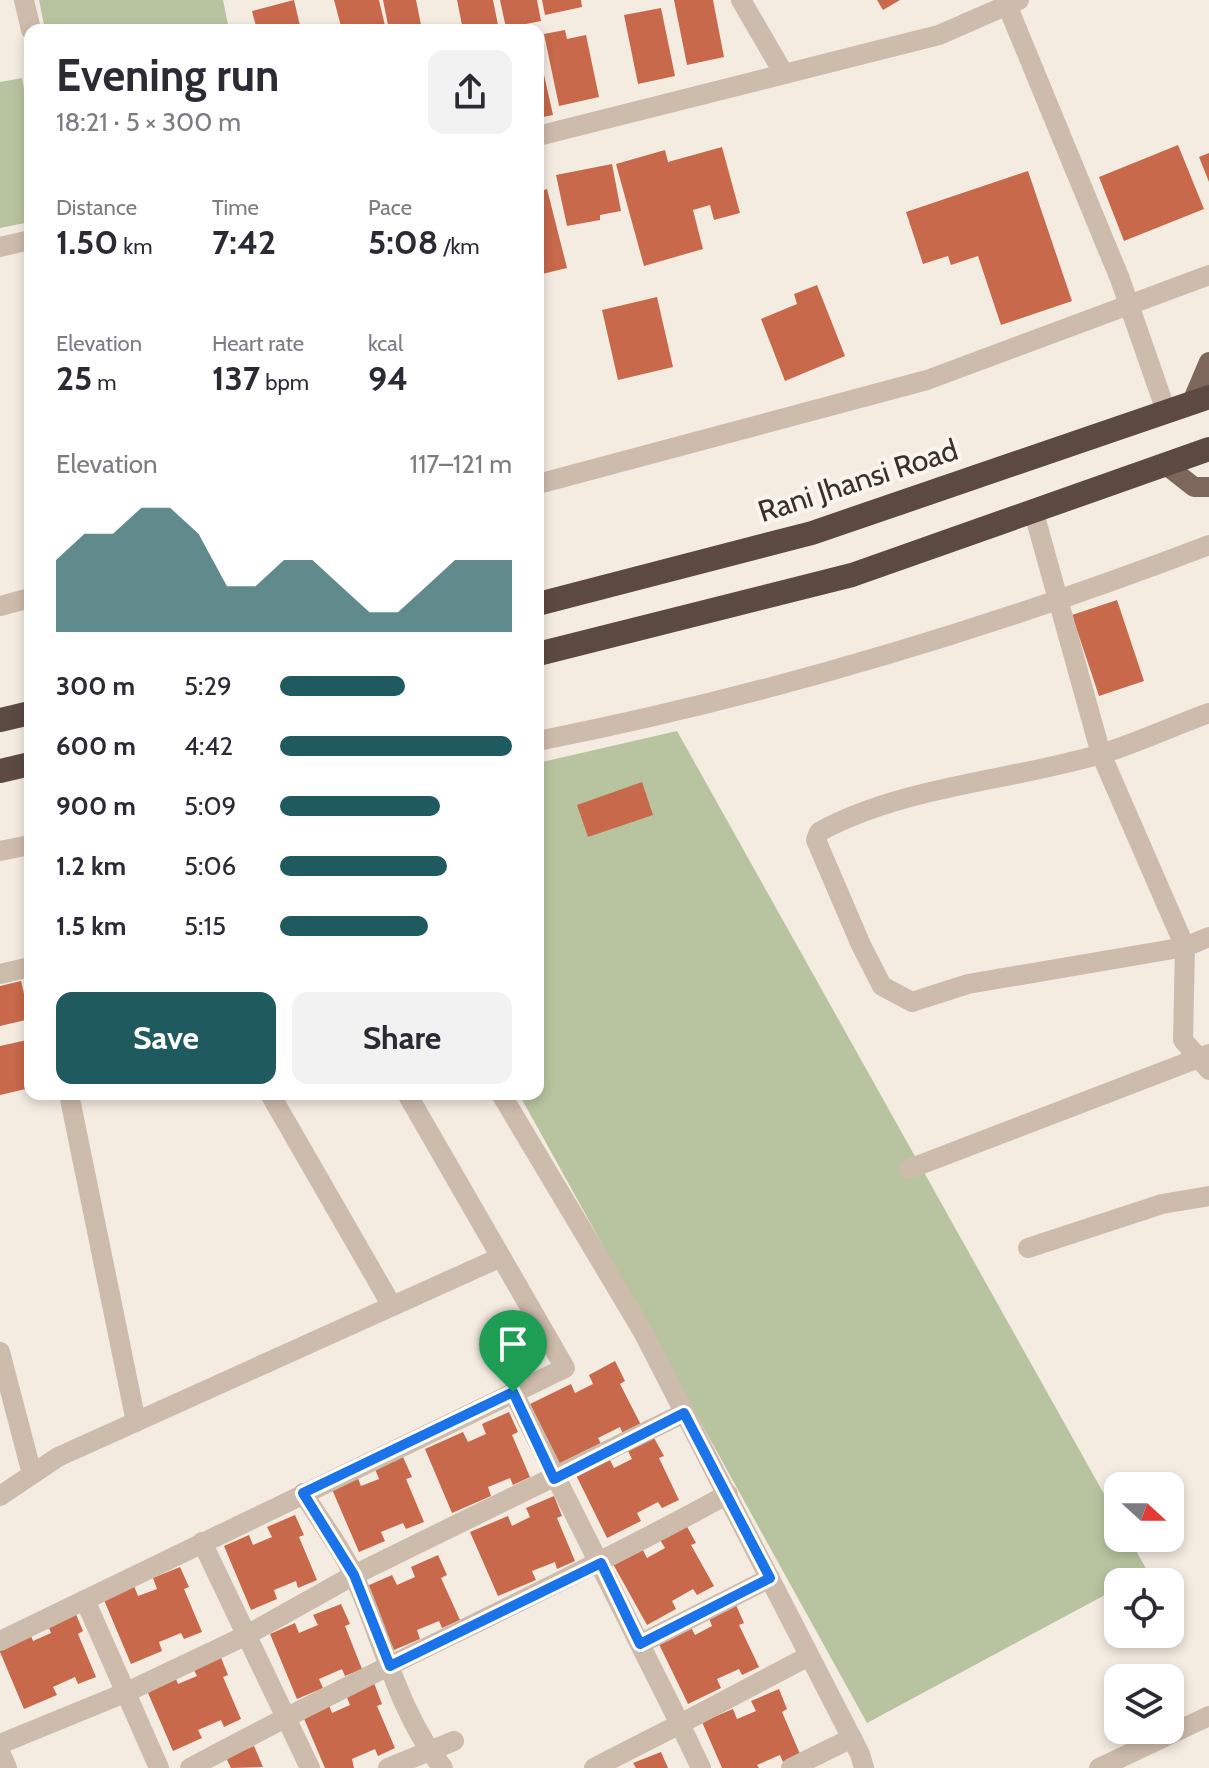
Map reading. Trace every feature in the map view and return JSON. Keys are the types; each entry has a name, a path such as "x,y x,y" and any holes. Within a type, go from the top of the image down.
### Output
{"highway":[{"name":"Rani Jhansi Road","path":"544,602 812,533 1200,400"},
{"path":"544,652 852,575 1209,449"},
{"path":"0,720 24,714"},
{"path":"0,771 24,765"}],"main road":[{"path":"1200,400 1209,362"},
{"path":"1166,465 1194,487 1209,487"}],"street":[{"path":"24,0 30,24"},
{"path":"741,0 784,74"},
{"path":"544,134 939,35 1011,2 1129,303 1166,411"},
{"path":"0,247 24,241"},
{"path":"544,482 927,380 1209,275"},
{"path":"909,1169 1205,1060 1183,1040 1185,947 1101,754 1034,513"},
{"path":"544,740 670,715 1058,602 1209,545"},
{"path":"0,606 24,600"},
{"path":"1209,713 1101,754 950,789 843,819 819,832 816,840 882,986 912,1002 968,984 1185,947 1209,937"},
{"path":"0,851 24,846"},
{"path":"0,974 24,968"},
{"path":"70,1100 136,1422"},
{"path":"273,1100 392,1306"},
{"path":"0,1641 565,1368 410,1100"},
{"path":"505,1100 642,1330 852,1738 864,1768"},
{"path":"1028,1248 1162,1204 1209,1196"},
{"path":"0,1496 58,1457 499,1258"},
{"path":"0,1352 32,1474"},
{"path":"513,1392 701,1768"},
{"path":"0,1744 127,1692 247,1635 354,1575 684,1413"},
{"path":"303,1493 354,1575 428,1750 443,1768"},
{"path":"190,1768 285,1717 601,1563 728,1494"},
{"path":"202,1542 310,1768"},
{"path":"640,1644 770,1578"},
{"path":"85,1600 159,1768"},
{"path":"594,1768 809,1656"},
{"path":"1099,1768 1209,1716"},
{"path":"791,1768 852,1738"},
{"path":"388,1768 454,1741"},
{"path":"0,1752 7,1768"}],"green space":[{"path":"39,0 223,0 228,24 44,24"},
{"path":"22,78 24,89 24,223 0,228 0,82"},
{"path":"677,731 1104,1494 1104,1552 1137,1552 1146,1568 1104,1568 1104,1596 867,1723 522,1100 544,1100 544,762"}],"building":[{"path":"294,0 300,24 255,24 252,11"},
{"path":"334,0 379,0 385,24 340,24"},
{"path":"383,0 416,0 421,24 388,24"},
{"path":"457,0 493,0 498,24 462,24"},
{"path":"500,0 537,0 541,21 505,24"},
{"path":"542,0 581,0 582,7 545,15"},
{"path":"674,0 713,0 724,57 687,65"},
{"path":"877,0 900,0 883,10"},
{"path":"661,8 675,76 638,84 624,15"},
{"path":"565,30 567,39 586,35 599,97 559,106 544,34"},
{"path":"544,75 553,115 544,117"},
{"path":"1178,145 1204,209 1124,241 1099,177"},
{"path":"722,147 740,213 714,220 710,205 693,210 703,249 644,266 616,164 665,150 668,162"},
{"path":"1209,153 1209,182 1199,157"},
{"path":"612,164 621,211 600,215 600,220 567,226 556,175"},
{"path":"1028,171 1072,301 1001,325 978,256 951,265 948,256 923,264 906,212"},
{"path":"547,189 567,268 544,274 544,190"},
{"path":"817,285 845,356 785,381 761,319 797,304 794,294"},
{"path":"657,297 673,367 618,380 602,310"},
{"path":"1117,600 1144,681 1099,696 1072,615"},
{"path":"642,782 653,815 588,837 577,805"},
{"path":"21,981 24,1020 0,1026 0,986"},
{"path":"24,1041 24,1089 0,1095 0,1046"},
{"path":"615,1361 625,1381 620,1384 641,1425 623,1434 620,1427 598,1438 602,1446 561,1467 530,1404 571,1384 575,1393 593,1384 589,1375"},
{"path":"509,1412 518,1432 512,1435 530,1477 513,1485 510,1478 488,1487 491,1496 452,1513 425,1449 463,1432 468,1442 486,1434 482,1424"},
{"path":"653,1436 664,1456 659,1458 679,1500 662,1508 658,1502 637,1513 641,1521 607,1538 576,1475 609,1458 614,1468 632,1459 627,1449"},
{"path":"403,1457 412,1477 406,1479 424,1522 406,1529 403,1523 381,1532 385,1541 359,1552 331,1487 357,1476 361,1486 379,1479 375,1469"},
{"path":"554,1496 562,1516 557,1518 575,1561 557,1569 555,1562 532,1571 536,1580 498,1596 470,1532 508,1516 512,1526 530,1517 526,1508"},
{"path":"295,1515 304,1535 299,1537 317,1580 298,1588 296,1581 274,1590 277,1599 251,1610 224,1546 249,1535 253,1545 272,1537 267,1527"},
{"path":"685,1523 696,1543 691,1545 714,1586 697,1595 693,1589 672,1601 676,1609 647,1625 613,1564 642,1548 647,1558 665,1548 659,1538"},
{"path":"438,1555 447,1575 441,1578 460,1620 442,1628 439,1621 417,1630 420,1639 394,1650 367,1586 392,1575 397,1585 415,1577 411,1567"},
{"path":"180,1567 189,1587 184,1589 202,1632 184,1639 181,1633 159,1642 162,1651 131,1664 104,1600 134,1586 138,1596 157,1589 153,1578"},
{"path":"735,1603 744,1623 739,1625 759,1667 742,1675 739,1669 717,1679 721,1688 688,1704 657,1640 690,1625 695,1635 712,1626 708,1616"},
{"path":"341,1604 350,1624 345,1626 362,1669 345,1676 342,1669 319,1679 323,1688 297,1699 270,1634 295,1623 299,1633 318,1625 313,1615"},
{"path":"75,1612 83,1631 78,1634 96,1677 78,1684 75,1677 53,1687 57,1695 24,1709 0,1652 0,1644 29,1631 33,1641 51,1633 47,1623"},
{"path":"220,1655 228,1675 223,1677 241,1719 224,1727 221,1720 198,1730 202,1738 173,1751 145,1686 174,1674 178,1684 197,1676 192,1666"},
{"path":"374,1683 382,1704 377,1706 395,1748 378,1756 375,1749 352,1759 354,1768 325,1768 302,1714 328,1703 332,1713 350,1705 346,1695"},
{"path":"779,1689 787,1709 782,1712 800,1754 783,1762 780,1755 757,1765 759,1768 722,1768 702,1722 733,1709 737,1719 756,1711 751,1701"},
{"path":"254,1746 263,1767 231,1768 226,1758"},
{"path":"661,1752 668,1768 636,1768 633,1763"}],"route":[{"path":"513,1392 554,1479 684,1413 770,1578 640,1644 601,1563 390,1666 354,1575 303,1493 513,1392"}]}
